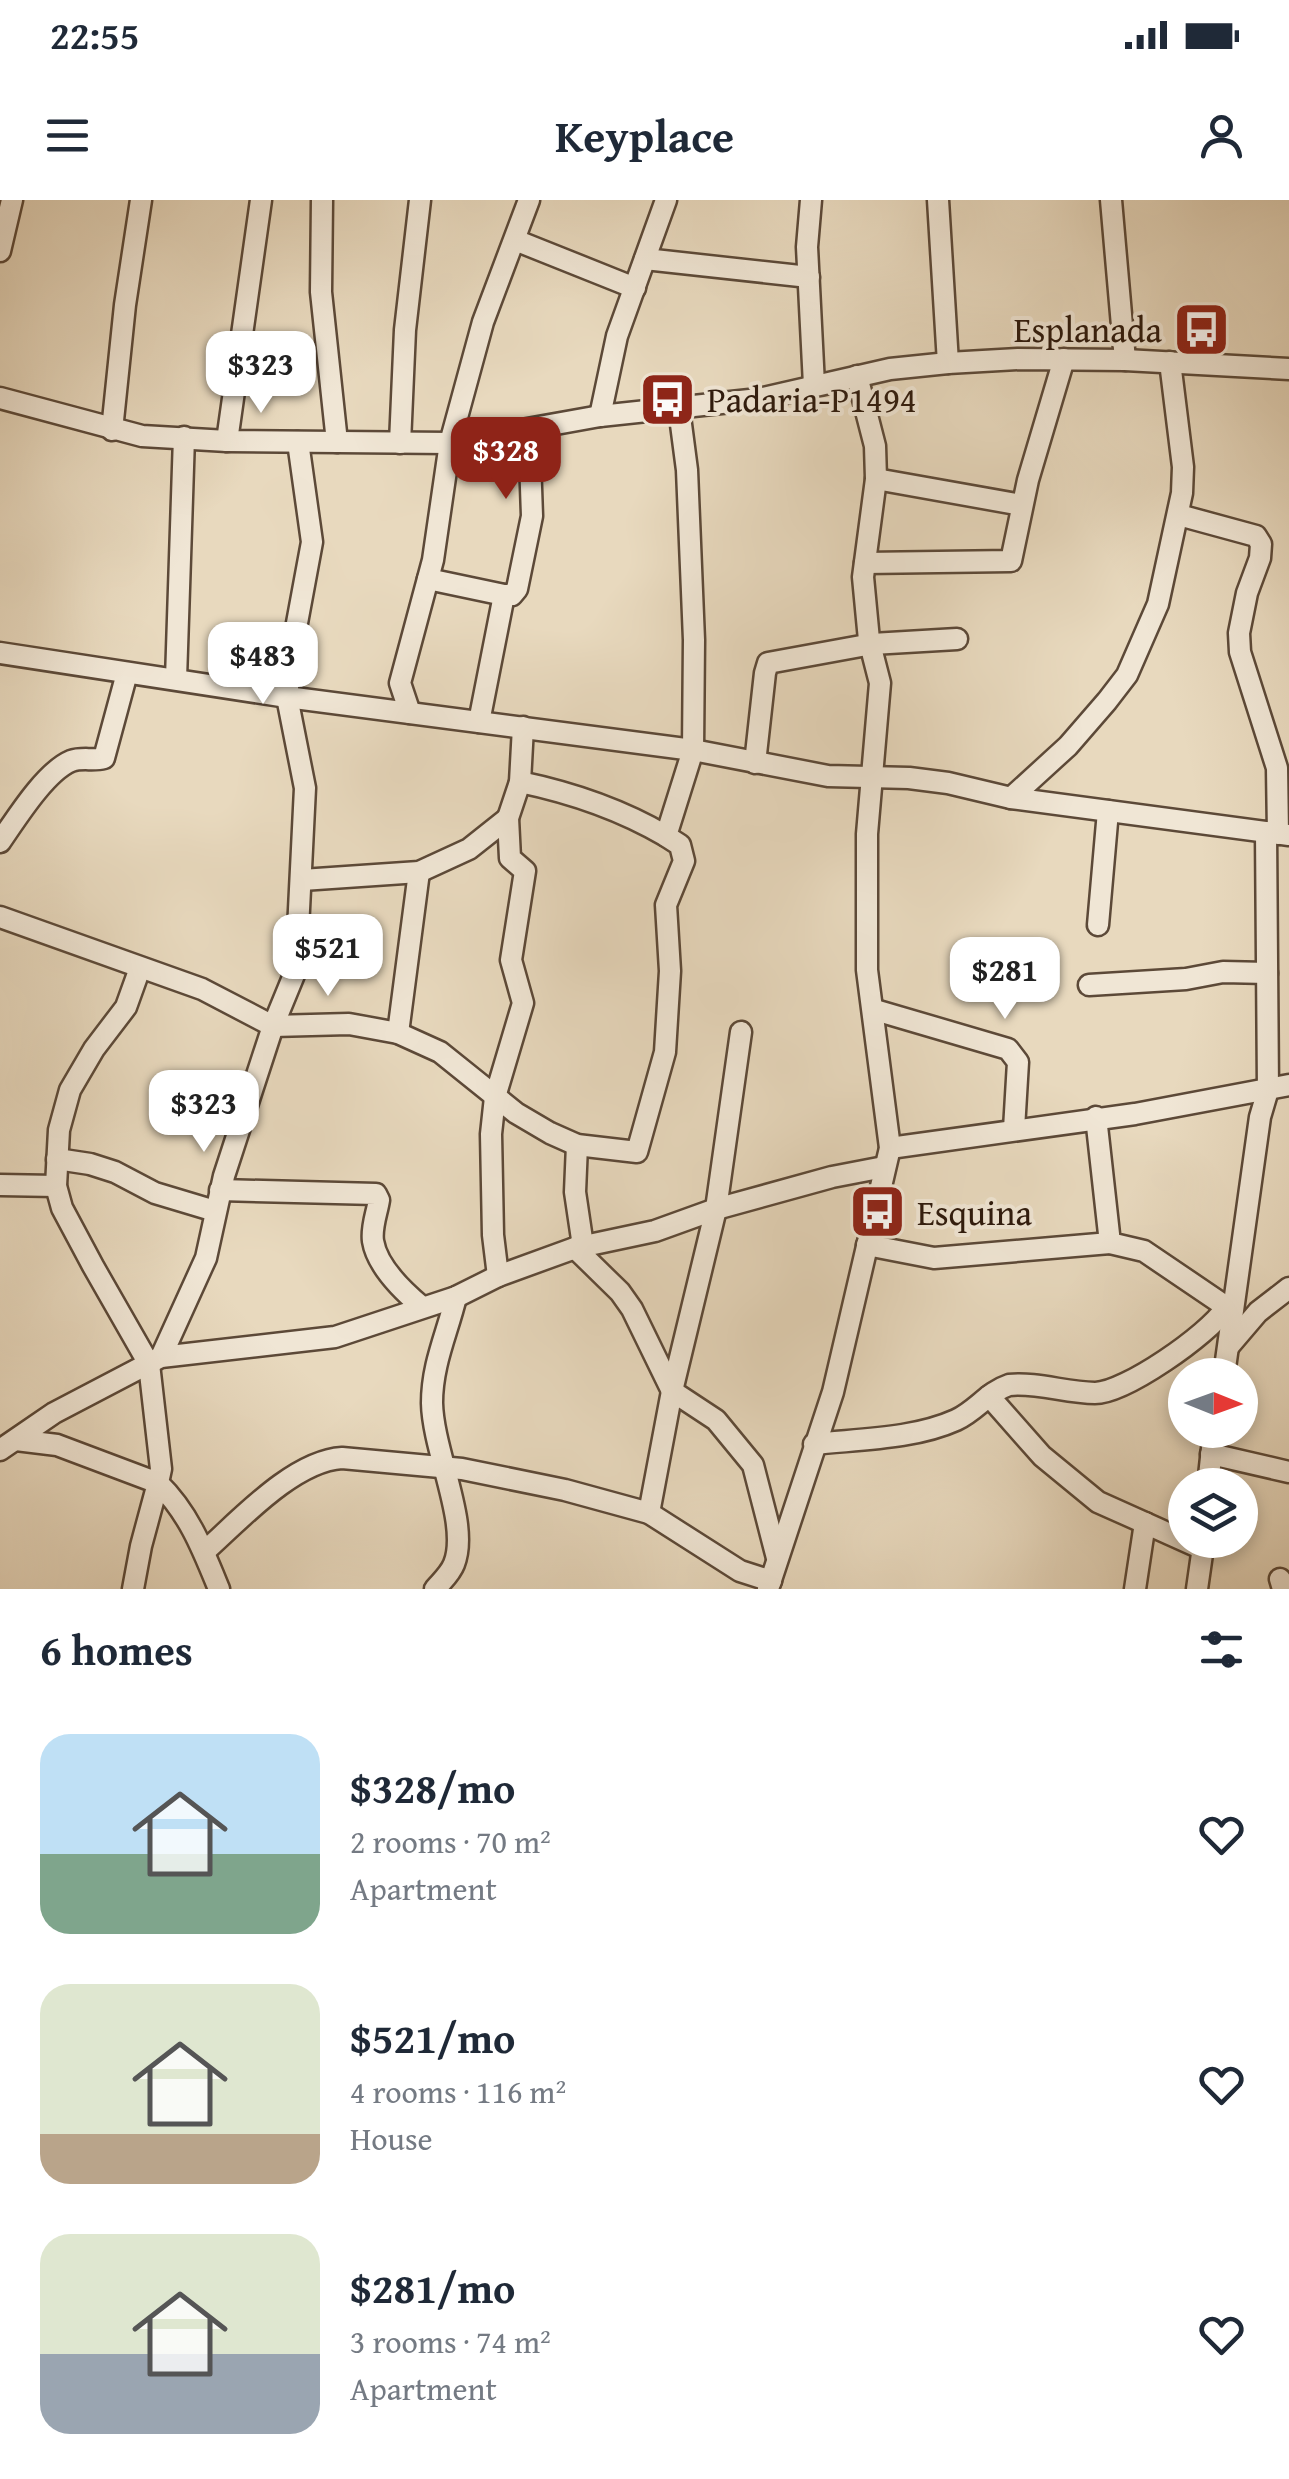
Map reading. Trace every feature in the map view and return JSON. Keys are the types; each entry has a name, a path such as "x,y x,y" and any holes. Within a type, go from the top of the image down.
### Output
{"street":[{"path":"0,251 12,200"},
{"path":"112,430 141,200"},
{"path":"228,441 261,200"},
{"path":"322,200 321,292 337,442"},
{"path":"400,442 405,330 420,200"},
{"path":"410,713 400,683 428,580 444,501 450,443 484,322 529,200"},
{"path":"600,416 618,336 666,200"},
{"path":"811,200 809,277 814,386"},
{"path":"938,200 948,363"},
{"path":"1111,200 1125,360"},
{"path":"515,240 635,288"},
{"path":"645,259 809,277"},
{"path":"865,562 1011,561 1022,504 1064,360"},
{"path":"0,398 142,436 228,441 450,443 600,416 759,399 857,376 948,363 1125,360 1289,369"},
{"path":"1011,798 1068,746 1127,675 1158,604 1179,514 1182,467 1170,362"},
{"path":"204,1552 254,1503 328,1460 342,1458 442,1467 565,1490 649,1513 770,1585 842,1358 887,1158 867,970 866,871 881,698 865,604 865,562 876,479 875,446 857,376"},
{"path":"666,836 693,750 694,640 687,470 679,409"},
{"path":"428,580 504,595 517,590 532,516 529,430"},
{"path":"176,680 184,437"},
{"path":"155,1360 199,1277 217,1200 272,1026 296,970 305,788 287,697 312,542 298,442"},
{"path":"876,479 1022,504"},
{"path":"1179,514 1256,536 1260,544 1260,558 1242,615 1240,652 1277,768 1278,834 1268,974 1278,1088"},
{"path":"479,722 504,595"},
{"path":"755,764 768,662 872,644 957,638"},
{"path":"0,652 287,697 693,750 851,779 948,782 1011,798 1278,834"},
{"path":"0,842 32,798 67,764 104,758 128,673"},
{"path":"498,1276 491,1165 494,1097 523,1003 511,960 525,872 510,858 508,818 520,782 523,728"},
{"path":"0,917 202,989 272,1026 349,1024 398,1032 440,1052 494,1097 550,1134 577,1145 631,1154 641,1146 668,1033 666,905 684,861 680,845 633,816 595,801 520,782"},
{"path":"1098,924 1108,811"},
{"path":"302,880 419,872 469,849 508,818"},
{"path":"398,1032 419,872"},
{"path":"133,1589 161,1469 155,1360 86,1254 62,1208 56,1186 62,1114 70,1090 94,1049 126,1007 140,968"},
{"path":"1088,985 1186,979 1223,972 1268,974"},
{"path":"874,1010 1008,1048 1018,1062 1014,1128"},
{"path":"649,1513 672,1391 716,1209 742,1032"},
{"path":"8,1445 78,1399 155,1360 336,1338 456,1298 498,1276 579,1247 655,1231 887,1158 1014,1128 1135,1114 1278,1088"},
{"path":"1228,1358 1228,1310 1262,1103 1278,1088"},
{"path":"1096,1117 1110,1243"},
{"path":"577,1145 574,1192 579,1247 632,1309 672,1391 716,1420 753,1465 778,1560"},
{"path":"57,1159 90,1164 155,1193 217,1200 376,1194 376,1250 407,1294 422,1308"},
{"path":"0,1186 56,1186"},
{"path":"867,1245 934,1258 1110,1243 1144,1251 1228,1310"},
{"path":"1230,1346 1244,1326 1289,1288"},
{"path":"435,1589 454,1564 459,1536 434,1434 433,1382 438,1352 456,1298"},
{"path":"814,1444 944,1425 969,1413 999,1388 1018,1384 1106,1392 1185,1344 1228,1310"},
{"path":"989,1396 1042,1456 1098,1502 1168,1532"},
{"path":"8,1445 57,1445 158,1482 175,1499 219,1589"},
{"path":"1210,1468 1212,1448"},
{"path":"1211,1454 1289,1472"},
{"path":"1135,1589 1145,1523"},
{"path":"1197,1589 1201,1558"}],"place":[{"name":"Esplanada","path":"1201,329"},
{"name":"Padaria-P1494","path":"668,399"},
{"name":"Esquina","path":"878,1212"}]}
